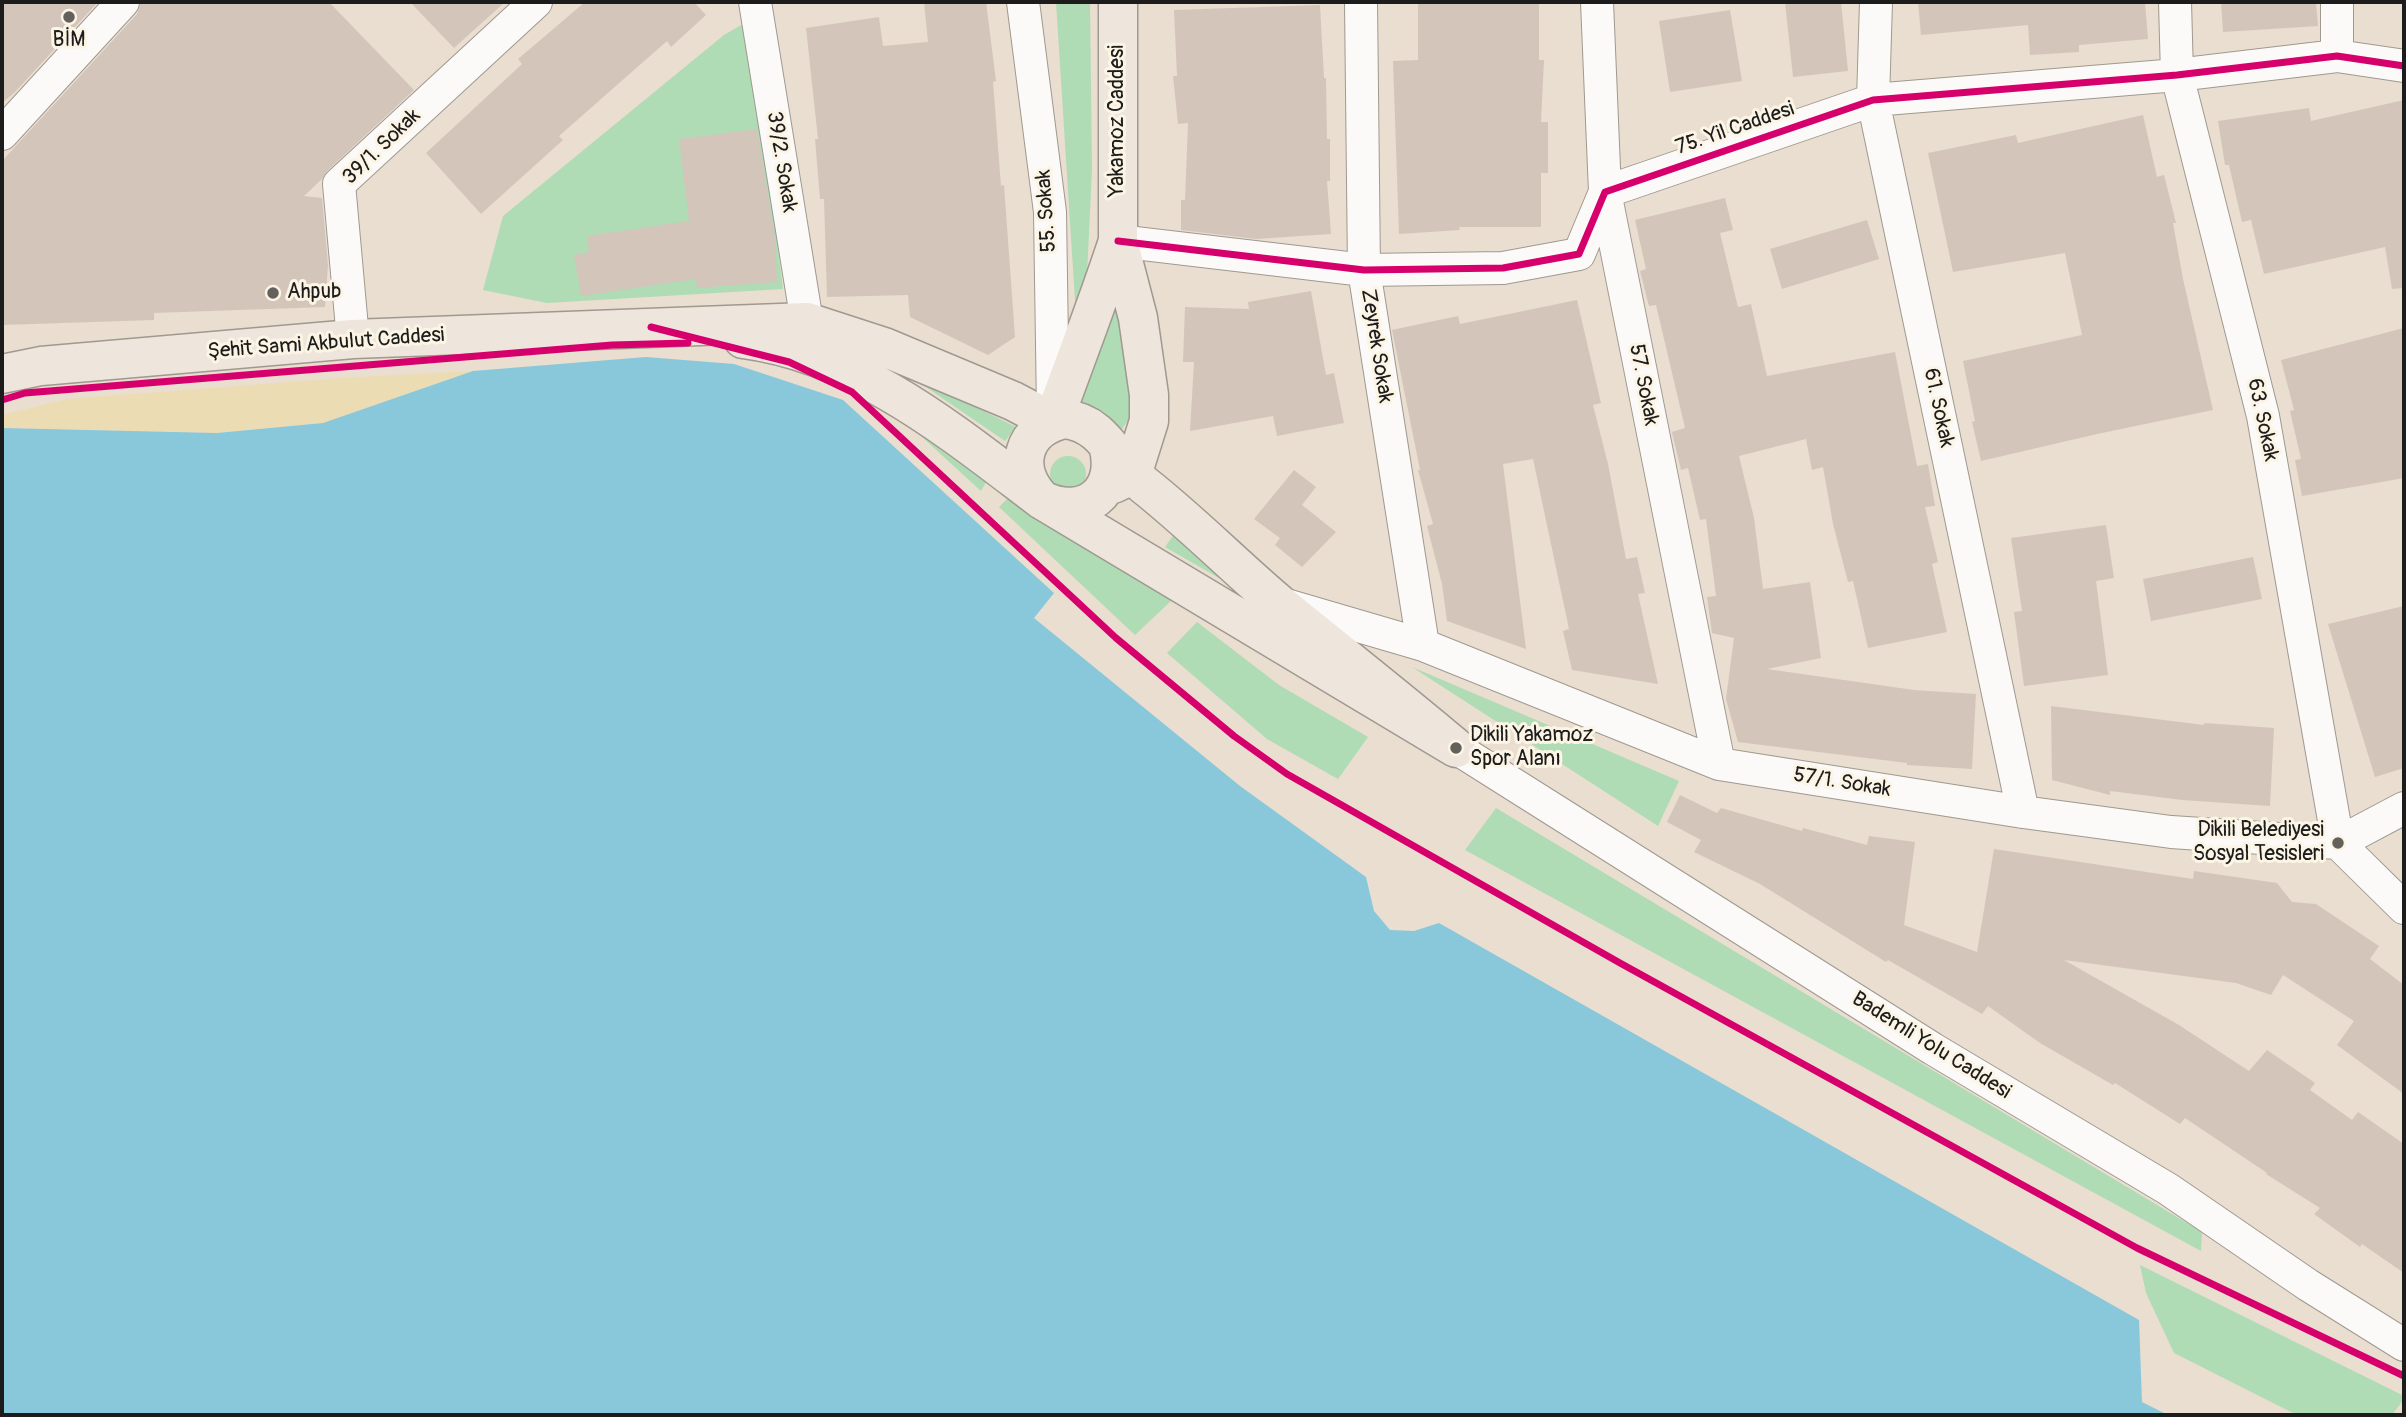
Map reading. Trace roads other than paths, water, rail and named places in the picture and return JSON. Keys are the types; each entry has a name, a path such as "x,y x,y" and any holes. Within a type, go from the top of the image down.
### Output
{"main road":[{"name":"Yakamoz Caddesi","path":"1118,2 1118,241"},
{"path":"1053,422 1092,323 1118,241"},
{"path":"1118,241 1138,318 1149,395 1149,421 1118,482 1087,504 1064,508 1042,500 1032,490 1026,478 1024,464 1031,438 1041,428 1065,419 1078,420 1089,425 1099,432 1108,445 1112,460 1111,474 1118,482 1178,512 1279,603 1456,748"},
{"name":"Şehit Sami Akbulut Caddesi","path":"2,374 41,366 353,339 807,322 884,347 1013,401 1053,422"},
{"name":"Şehit Sami Akbulut Caddesi","path":"651,327 773,343 842,367 912,404 1042,500 1456,748"}],"street":[{"path":"5,126 123,2"},
{"name":"39/1. Sokak","path":"353,339 339,184 536,2"},
{"name":"39/2. Sokak","path":"755,2 807,322"},
{"name":"55. Sokak","path":"1023,2 1050,212 1053,422"},
{"name":"Zeyrek Sokak","path":"1362,2 1364,270 1423,645"},
{"name":"57. Sokak","path":"1597,2 1605,192 1719,764"},
{"name":"61. Sokak","path":"1876,2 1873,100 2023,812"},
{"name":"63. Sokak","path":"2175,2 2177,75 2263,416 2339,842"},
{"path":"2337,2 2337,56"},
{"name":"75. Yil Caddesi","path":"1605,192 1873,100 2177,75 2337,56 2404,66"},
{"path":"1118,241 1364,270 1503,268 1578,254 1605,192"},
{"name":"57/1. Sokak","path":"1279,603 1423,645 1719,764 2023,812 2171,832 2339,842"},
{"name":"Bademli Yolu Caddesi","path":"1456,748 1933,1049 2168,1189 2308,1285 2404,1345"},
{"path":"2404,808 2339,842 2404,908"}],"water":[{"path":"646,357 734,364 843,400 1054,593 1034,618 1240,786 1366,877 1374,911 1390,930 1414,931 1439,923 2139,1320 2142,1402 2168,1415 2,1415 2,428 217,433 323,423 473,371"}],"place":[{"name":"BİM","path":"69,17"},
{"name":"Ahpub","path":"273,293"},
{"name":"Dikili Yakamoz Spor Alanı","path":"1456,748"},
{"name":"Dikili Belediyesi Sosyal Tesisleri","path":"2338,843"}]}
